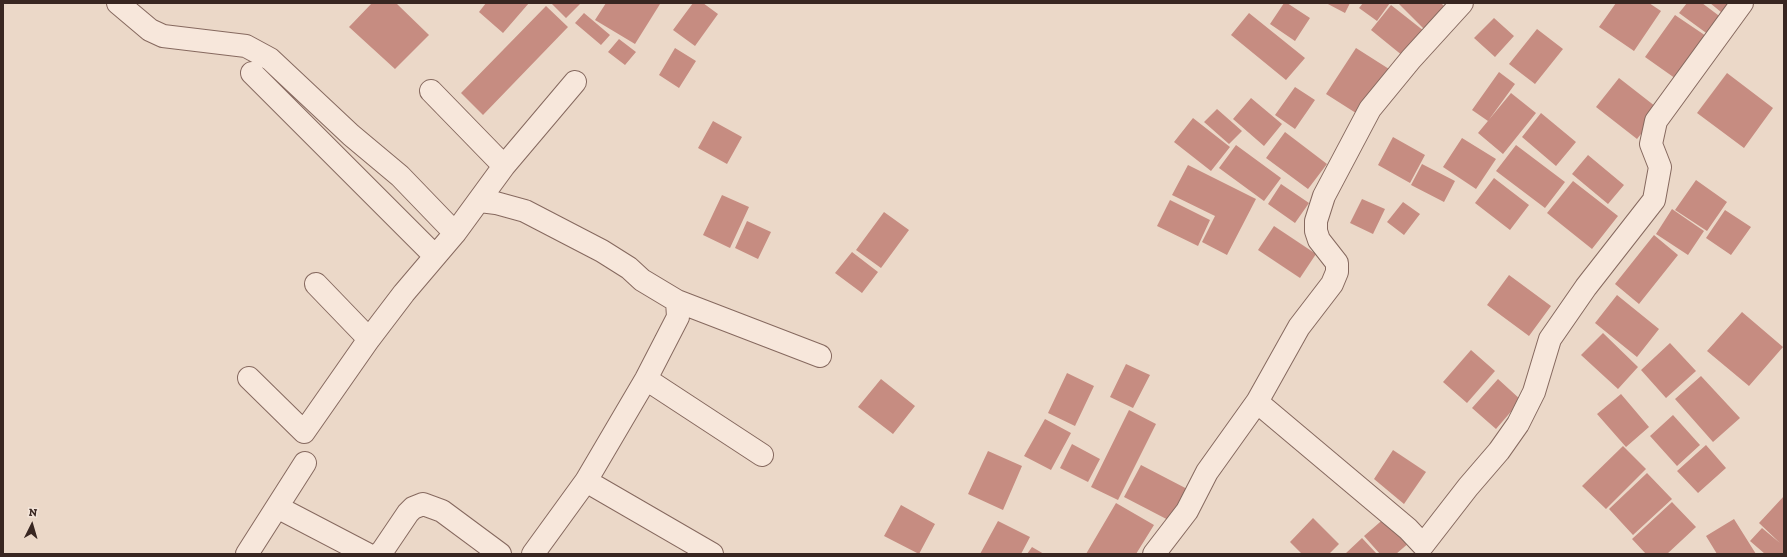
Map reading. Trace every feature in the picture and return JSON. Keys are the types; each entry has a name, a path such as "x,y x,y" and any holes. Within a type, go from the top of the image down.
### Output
{"street":[{"path":"118,3 150,30 163,36 246,46 270,60 351,135 400,176 455,234"},
{"path":"1154,554 1187,511 1207,472 1257,402 1299,327 1329,289 1337,272 1337,263 1319,240 1316,231 1316,221 1324,196 1370,109 1411,59 1462,3"},
{"path":"1257,402 1408,528 1425,550 1468,487 1499,451 1518,424 1534,392 1550,339 1586,287 1654,200 1660,168 1651,144 1656,121 1742,3"},
{"path":"252,72 435,256"},
{"path":"250,378 304,432 369,339 404,293 455,234 504,166 575,82"},
{"path":"431,91 504,166"},
{"path":"480,201 496,203 525,211 602,251 630,268 642,280 677,301 820,356"},
{"path":"316,284 369,339"},
{"path":"533,554 586,481 646,379 678,317 677,301"},
{"path":"646,379 762,454"},
{"path":"247,554 305,463"},
{"path":"586,481 712,554"},
{"path":"379,554 408,513 413,508 423,504 442,511 500,554"},
{"path":"277,507 367,554"}],"building":[{"path":"372,3 396,3 429,35 395,69 349,27"},
{"path":"486,3 529,3 503,33 479,12"},
{"path":"551,3 581,3 566,18"},
{"path":"606,3 660,4 635,44 595,20"},
{"path":"693,3 703,3 718,14 695,46 673,30"},
{"path":"1284,3 1287,3 1310,18 1295,41 1270,24"},
{"path":"1326,3 1350,3 1345,13"},
{"path":"1363,3 1390,3 1377,21 1359,8"},
{"path":"1398,3 1441,3 1450,12 1428,33"},
{"path":"1616,3 1649,3 1661,11 1634,51 1599,27"},
{"path":"1687,3 1702,3 1722,18 1709,35 1679,13"},
{"path":"1710,3 1739,3 1727,17"},
{"path":"1391,5 1424,31 1403,56 1371,30"},
{"path":"546,6 568,27 483,115 461,93"},
{"path":"584,13 610,35 601,45 575,23"},
{"path":"1249,13 1305,58 1286,80 1231,35"},
{"path":"1675,15 1709,38 1679,81 1645,57"},
{"path":"1494,18 1514,36 1495,57 1474,38"},
{"path":"1537,29 1563,49 1535,84 1509,64"},
{"path":"619,39 636,52 625,65 608,52"},
{"path":"675,48 696,61 679,88 659,75"},
{"path":"1356,48 1389,69 1359,115 1326,94"},
{"path":"1499,72 1515,84 1488,121 1472,110"},
{"path":"1727,73 1773,108 1744,148 1697,113"},
{"path":"1619,78 1660,110 1637,139 1596,107"},
{"path":"1295,87 1315,100 1295,129 1275,115"},
{"path":"1511,93 1536,113 1503,154 1478,133"},
{"path":"1251,98 1282,124 1264,146 1233,119"},
{"path":"1217,109 1242,131 1229,144 1204,122"},
{"path":"1541,113 1576,142 1556,166 1522,137"},
{"path":"1193,118 1230,147 1211,171 1174,142"},
{"path":"713,121 742,137 727,164 698,148"},
{"path":"1285,132 1327,164 1308,189 1266,158"},
{"path":"1393,137 1425,155 1410,183 1378,165"},
{"path":"1462,138 1496,159 1476,189 1443,167"},
{"path":"1236,145 1281,178 1264,201 1219,168"},
{"path":"1516,145 1565,182 1545,208 1496,171"},
{"path":"1588,155 1624,185 1608,204 1572,174"},
{"path":"1422,164 1455,181 1444,202 1411,185"},
{"path":"1188,165 1256,199 1227,255 1202,242 1215,216 1172,195"},
{"path":"1494,178 1529,205 1510,230 1475,203"},
{"path":"1696,180 1727,202 1707,231 1675,210"},
{"path":"1573,181 1618,216 1592,249 1547,213"},
{"path":"1281,184 1309,203 1295,223 1268,204"},
{"path":"722,195 749,207 730,248 703,235"},
{"path":"1362,199 1385,209 1373,234 1350,223"},
{"path":"1170,200 1210,220 1198,246 1157,226"},
{"path":"1403,202 1420,214 1404,235 1387,222"},
{"path":"1672,209 1704,231 1688,255 1656,234"},
{"path":"1725,210 1751,227 1731,255 1706,238"},
{"path":"884,212 909,230 881,268 856,250"},
{"path":"747,221 771,232 758,259 735,248"},
{"path":"1274,226 1316,254 1300,278 1258,250"},
{"path":"1654,235 1678,255 1639,304 1615,284"},
{"path":"852,252 878,272 862,293 835,273"},
{"path":"1509,275 1551,306 1529,336 1487,305"},
{"path":"1617,295 1659,329 1637,357 1595,323"},
{"path":"1742,312 1783,347 1749,386 1707,351"},
{"path":"1603,333 1638,367 1618,389 1581,355"},
{"path":"1670,343 1696,371 1666,398 1641,370"},
{"path":"1471,350 1495,371 1467,403 1443,382"},
{"path":"1126,364 1150,375 1133,408 1110,397"},
{"path":"1067,373 1094,386 1075,426 1048,413"},
{"path":"1701,376 1740,418 1713,442 1675,399"},
{"path":"881,379 915,406 893,434 858,407"},
{"path":"1498,379 1521,400 1496,429 1472,408"},
{"path":"1621,394 1649,427 1626,447 1597,414"},
{"path":"1129,410 1156,424 1118,500 1091,487"},
{"path":"1673,415 1700,445 1677,466 1650,436"},
{"path":"1045,419 1071,433 1051,470 1024,456"},
{"path":"1072,444 1100,459 1088,482 1060,468"},
{"path":"1706,445 1726,468 1698,493 1677,471"},
{"path":"1623,446 1646,469 1606,509 1582,486"},
{"path":"1393,450 1426,472 1404,504 1374,479"},
{"path":"988,451 1022,466 1003,510 968,494"},
{"path":"1141,465 1193,492 1176,524 1124,497"},
{"path":"1647,473 1672,499 1633,535 1609,509"},
{"path":"1784,496 1784,554 1765,554 1750,541 1762,528 1780,543 1759,523"},
{"path":"1672,502 1696,527 1667,554 1646,554 1632,539"},
{"path":"1116,503 1154,525 1136,554 1086,554"},
{"path":"901,505 935,524 919,554 884,536"},
{"path":"1387,516 1410,542 1396,554 1380,554 1364,536"},
{"path":"1313,518 1339,544 1329,554 1302,554 1290,542"},
{"path":"1734,519 1756,554 1717,554 1706,536"},
{"path":"998,521 1030,537 1021,554 980,554"},
{"path":"1362,538 1377,554 1345,554"},
{"path":"1032,547 1044,554 1027,554"}]}
